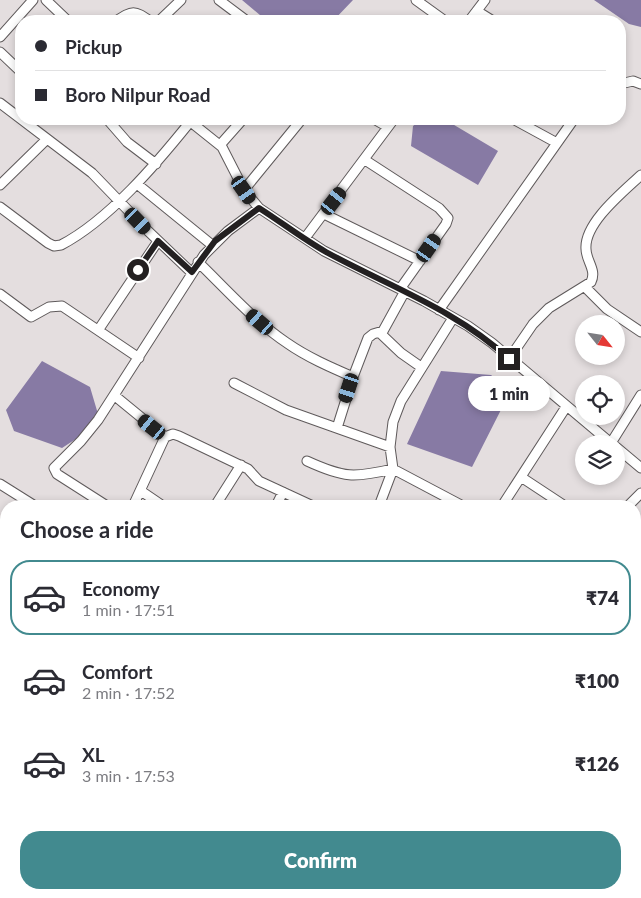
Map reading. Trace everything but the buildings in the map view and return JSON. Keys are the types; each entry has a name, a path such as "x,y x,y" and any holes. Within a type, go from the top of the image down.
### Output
{"street":[{"path":"20,15 33,0"},
{"path":"46,0 62,15"},
{"path":"165,15 181,0"},
{"path":"219,0 239,15"},
{"path":"416,0 437,15"},
{"path":"473,15 486,0"},
{"path":"477,10 484,15"},
{"path":"126,15 136,12 141,15"},
{"path":"0,37 15,20"},
{"path":"0,52 15,66"},
{"path":"626,82 632,81 641,84"},
{"path":"0,103 15,115"},
{"path":"27,125 92,173 158,241 192,272"},
{"path":"112,125 127,142 156,164"},
{"path":"0,207 54,246 69,241 137,184 156,164 185,125"},
{"path":"195,125 220,144 229,157 244,190 259,208 324,251 403,290 453,318 492,343 601,435"},
{"path":"220,144 237,125"},
{"path":"244,190 297,125"},
{"path":"305,238 365,160 388,127 384,125"},
{"path":"524,125 558,143"},
{"path":"439,310 570,125"},
{"path":"0,185 46,140"},
{"path":"337,428 352,377 368,338 380,332 420,260 448,218 439,208 365,160"},
{"path":"509,359 533,324 549,308 585,287 594,276 586,258 586,244 594,224 610,204 641,175"},
{"path":"137,184 212,246"},
{"path":"98,500 57,474 54,468 81,441 114,396 198,262 228,231 259,208"},
{"path":"324,214 420,260"},
{"path":"99,329 158,241"},
{"path":"198,262 251,314 287,344 309,357 352,377"},
{"path":"585,287 607,308 641,332"},
{"path":"0,294 31,317 55,305 62,306 99,329 139,358"},
{"path":"381,500 393,469 390,447 394,422 401,401 453,318"},
{"path":"380,332 401,353 421,367"},
{"path":"234,383 280,407 390,447"},
{"path":"619,435 641,395"},
{"path":"114,396 165,437"},
{"path":"506,500 566,407"},
{"path":"136,500 165,437 174,434 251,470 259,481 300,500"},
{"path":"625,455 641,468"},
{"path":"307,460 343,476 359,476 393,469 452,500"},
{"path":"219,500 241,465"},
{"path":"521,477 556,500"},
{"path":"0,484 25,500"},
{"path":"141,491 155,500"},
{"path":"279,500 283,492"}],"shaded area":[{"path":"242,0 353,0 339,15 260,15"},
{"path":"594,0 641,0 641,27 626,22 626,15 616,15"},
{"path":"454,125 498,151 478,185 411,146 413,126"},
{"path":"42,361 90,387 98,414 79,437 62,448 14,431 6,410"},
{"path":"441,371 491,375 510,392 472,467 407,444"}],"route":[{"path":"138,270 158,241 192,272 215,241 259,208 324,251 424,301 468,326 492,343 509,359"}]}
